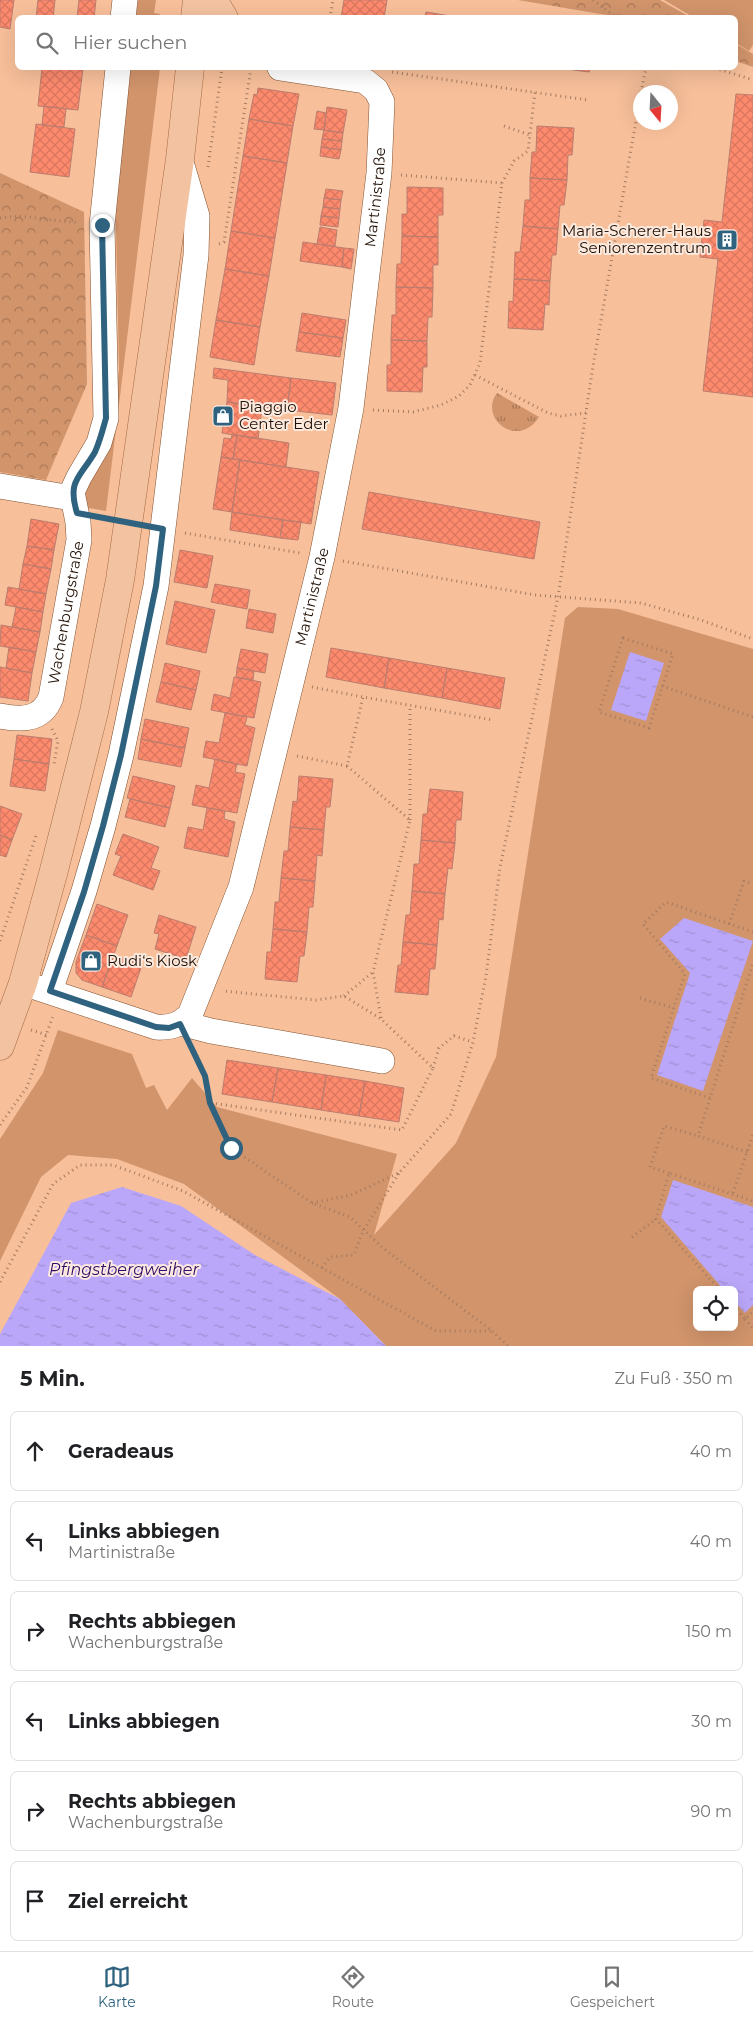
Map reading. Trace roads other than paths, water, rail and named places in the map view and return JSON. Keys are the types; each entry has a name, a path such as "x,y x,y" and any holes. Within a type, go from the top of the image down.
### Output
{"main road":[{"path":"195,15 197,0"},
{"path":"213,0 222,15"},
{"path":"0,1046 22,983 53,874 94,712 120,580 180,159 190,70"}],"street":[{"path":"123,15 125,0"},
{"path":"0,486 72,498 74,486 99,443 106,418 102,225 118,70"},
{"name":"Martinistraße","path":"180,1024 190,1015 241,887 276,752 322,557 351,408 379,173 382,102 376,90 365,81 293,70"},
{"path":"50,991 84,892 103,826 121,755 156,586 196,255 197,216 180,159"},
{"name":"Wachenburgstraße","path":"0,716 20,719 31,718 40,713 51,697 79,540 77,513 72,498"},
{"path":"120,580 156,586"},
{"path":"22,983 156,1027 169,1028 180,1024 382,1061"}],"water":[{"path":"630,652 664,663 646,721 611,710"},
{"path":"684,918 753,941 703,1091 657,1075 690,973 660,939"},
{"path":"673,1180 753,1207 753,1305 745,1313 738,1305 738,1286 721,1286 661,1217"},
{"name":"Pfingstbergweiher","path":"122,1187 181,1206 255,1255 340,1299 386,1346 0,1346 0,1334 71,1203"}],"place":[{"name":"Maria-Scherer-Haus Seniorenzentrum","path":"727,240"},
{"name":"Piaggio Center Eder","path":"223,416"},
{"name":"Rudi‘s Kiosk","path":"91,961"}]}
